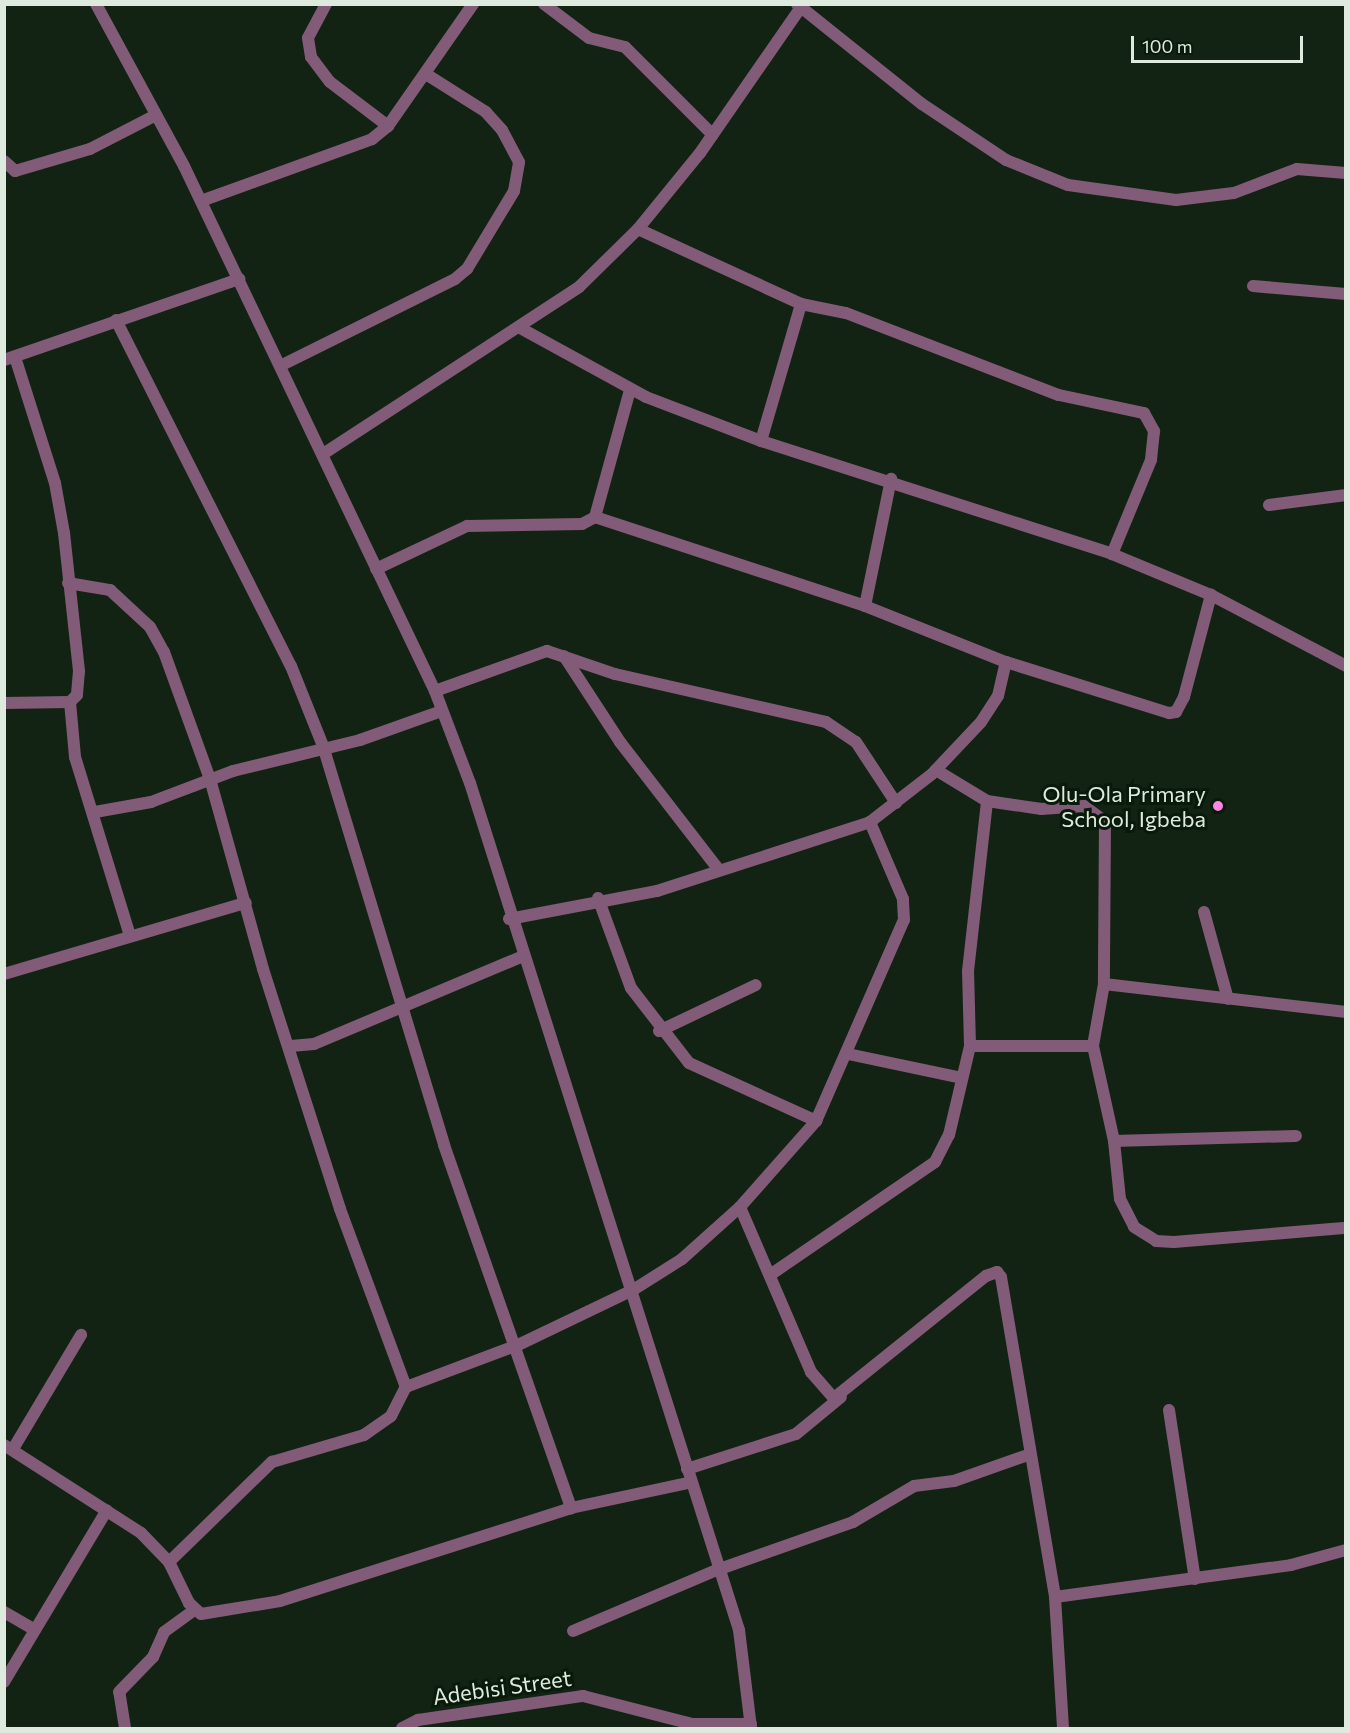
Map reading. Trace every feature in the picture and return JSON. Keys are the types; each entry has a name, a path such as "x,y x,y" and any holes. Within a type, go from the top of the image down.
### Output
{"street":[{"path":"96,4 201,201 282,365 435,691 470,783 521,957 633,1290 687,1469 688,1483 739,1630 751,1726"},
{"path":"326,4 308,38 311,57 330,82 388,126"},
{"path":"201,201 360,145 388,126 473,4"},
{"path":"544,4 589,38 625,47 713,135"},
{"path":"323,454 522,329 572,293 638,229 713,135 799,6 922,104 1006,160 1068,185 1176,200 1234,193 1297,169 1346,173"},
{"path":"282,365 455,279 467,269 514,191 519,162 502,130 486,112 426,74"},
{"path":"4,161 15,171 90,149 156,115"},
{"path":"638,229 801,304 846,313 1059,395 1144,413 1154,431 1151,460 1112,554"},
{"path":"4,703 70,702 77,695 79,671 55,483 10,358 239,279"},
{"path":"1253,285 1346,294"},
{"path":"761,441 801,304"},
{"path":"116,320 291,666 323,746 444,1145 518,1345 571,1508"},
{"path":"522,329 630,390 761,441 891,479 1112,554 1211,595 1346,666"},
{"path":"376,569 467,526 582,524 595,517 630,390"},
{"path":"865,606 891,479"},
{"path":"1269,505 1346,495"},
{"path":"595,517 865,606 1006,663 1160,712 1176,712 1211,595"},
{"path":"68,583 110,590 150,627 210,779 340,1209 406,1387"},
{"path":"435,691 528,655 547,651 615,674 826,722 856,742 896,803"},
{"path":"564,656 620,742 719,870"},
{"path":"509,918 598,898 657,891 870,822 936,770 998,696 1006,663"},
{"path":"70,702 75,757 95,812 130,936"},
{"path":"95,812 151,802 210,779 323,746 360,740 442,711"},
{"path":"936,770 987,801 1041,808 1084,806 1105,821 1104,984 1093,1046 1114,1141 1120,1199 1134,1227 1156,1240 1346,1228"},
{"path":"770,1275 935,1162 949,1135 970,1046 968,971 987,801"},
{"path":"169,1562 266,1466 364,1435 391,1416 406,1387 518,1345 633,1290 682,1259 740,1207 816,1121 848,1054 906,910 870,822"},
{"path":"598,898 631,988 659,1031 708,1075 816,1121"},
{"path":"4,974 246,903"},
{"path":"1204,912 1228,999"},
{"path":"291,1046 314,1044 403,1004 521,957"},
{"path":"1104,984 1346,1012"},
{"path":"659,1031 756,985"},
{"path":"970,1046 1093,1046"},
{"path":"848,1054 962,1078"},
{"path":"1114,1141 1296,1136"},
{"path":"740,1207 822,1391 834,1398 843,1396"},
{"path":"687,1469 796,1434 997,1272 1013,1332 1028,1455 1055,1598 1063,1728"},
{"path":"81,1335 9,1447 141,1533 169,1562 194,1610 213,1615 280,1601 571,1508 688,1483"},
{"path":"1169,1410 1195,1579"},
{"path":"573,1631 717,1570 853,1522 914,1486 954,1481 1028,1455"},
{"path":"4,1682 107,1510"},
{"path":"1055,1598 1291,1565 1346,1550"},
{"path":"125,1728 119,1692 153,1657 164,1632 194,1610"},
{"path":"4,1612 34,1629"},
{"name":"Adebisi Street","path":"402,1728 583,1696 692,1724 751,1726"}],"place":[{"name":"Olu-Ola Primary School, Igbeba","path":"1218,806"}]}
